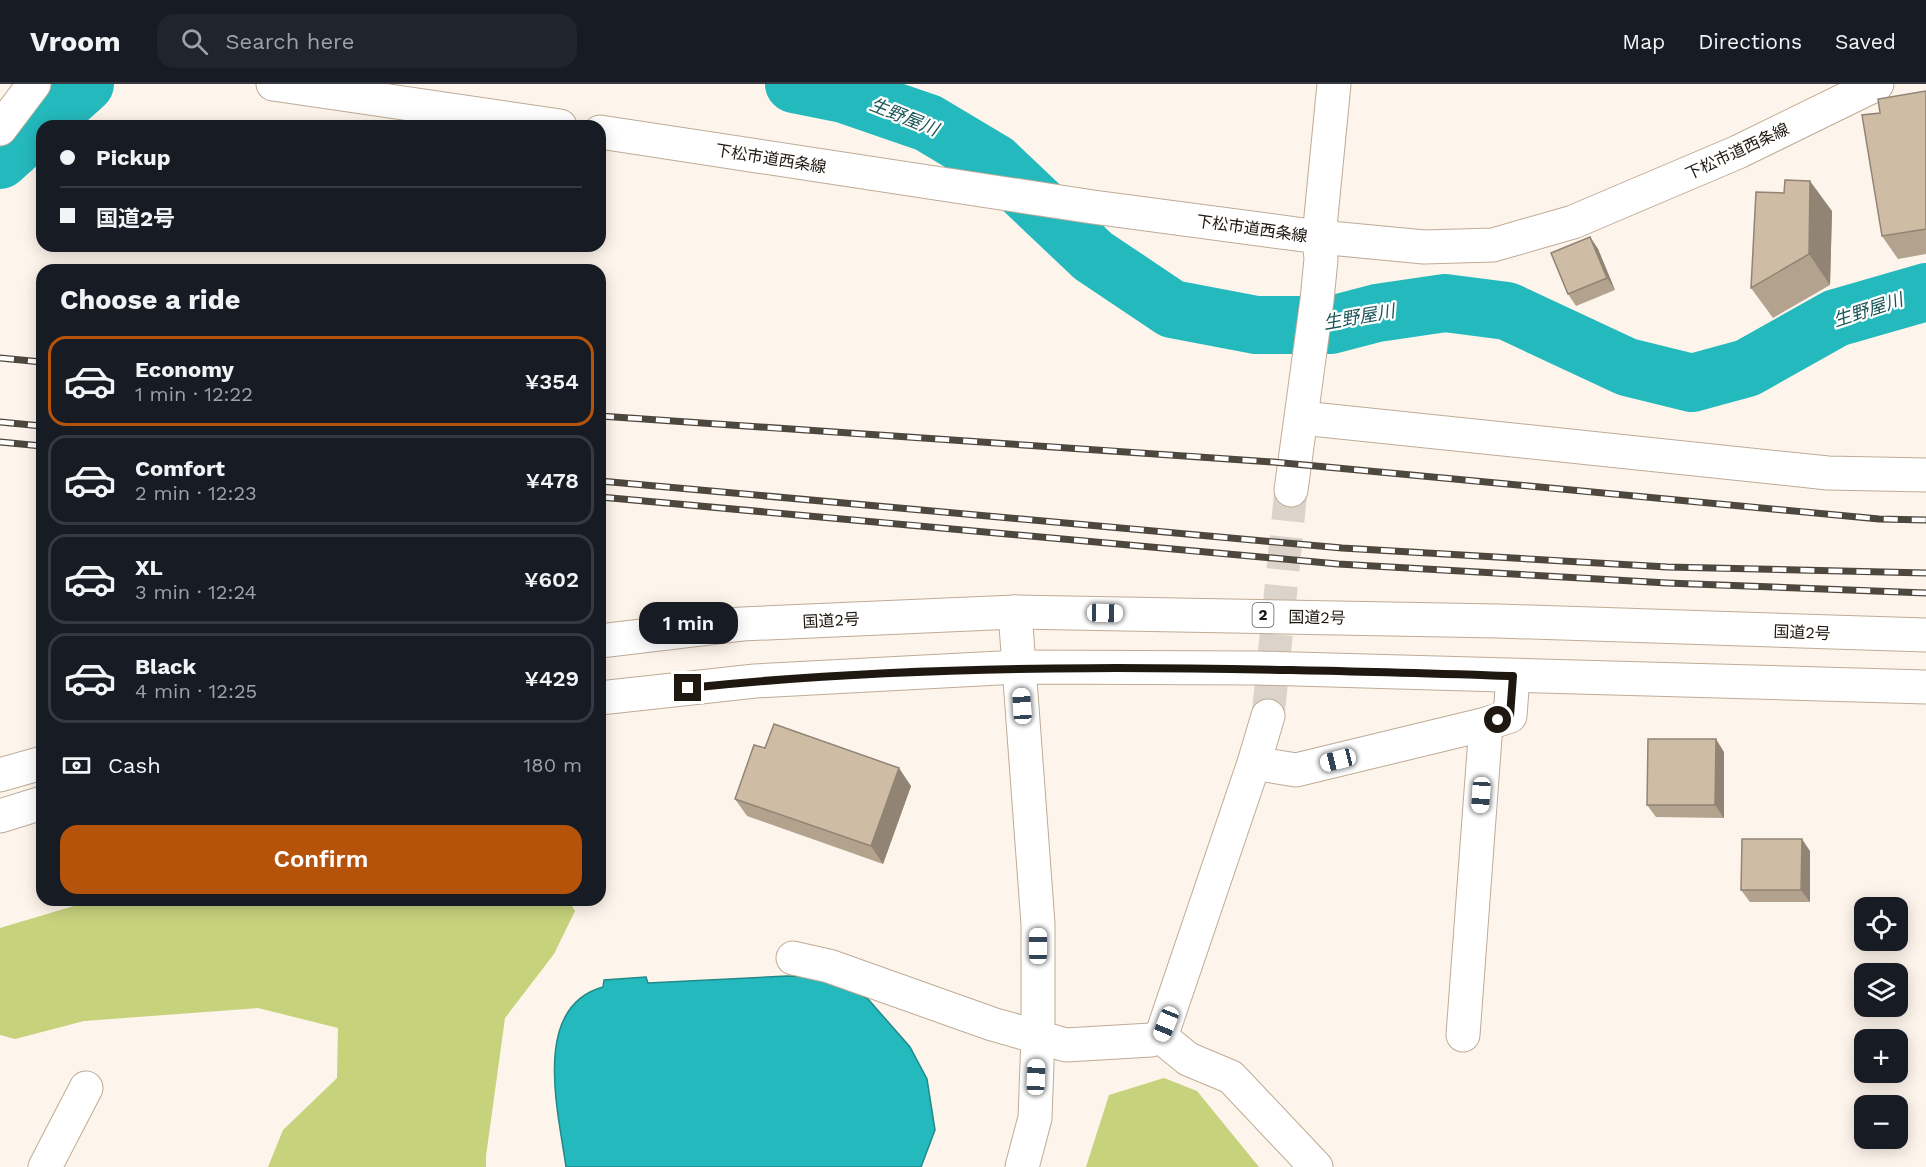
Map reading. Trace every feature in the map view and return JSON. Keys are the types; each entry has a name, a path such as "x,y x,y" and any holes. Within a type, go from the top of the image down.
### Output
{"main road":[{"path":"0,129 34,84"},
{"path":"273,84 519,120"},
{"path":"1291,490 1317,300 1321,259 1319,237 1334,84"},
{"name":"下松市道西条線","path":"606,133 968,189 1319,237 1424,247 1493,245 1573,222 1738,152 1877,84"},
{"path":"1302,418 1828,473 1926,475"},
{"path":"1015,612 1038,924 1035,1118 1022,1167"},
{"name":"国道2号","path":"606,640 742,624 1015,612 1498,621 1926,635"},
{"path":"606,697 754,681 1019,667 1258,668 1926,687"},
{"path":"1254,763 1296,770 1486,724 1510,716 1513,676"},
{"path":"793,957 829,966 992,1024 1066,1045 1152,1040 1161,1037 1172,1011 1268,716"},
{"path":"1463,1035 1486,724"},
{"path":"0,775 36,765"},
{"path":"0,816 36,805"},
{"path":"1161,1037 1188,1059 1231,1077 1316,1167"},
{"path":"45,1167 86,1088"}],"green space":[{"path":"74,906 572,906 575,911 554,954 505,1018 486,1167 268,1167 283,1130 337,1078 338,1028 258,1008 84,1021 15,1039 0,1035 0,928"},
{"path":"1164,1078 1197,1091 1259,1167 1086,1167 1109,1095"}],"water":[{"path":"787,976 832,978 868,999 910,1047 927,1079 935,1130 921,1167 566,1167 555,1092 554,1065 557,1039 565,1016 580,998 603,987 604,980 646,977 648,983"}],"building":[{"path":"1926,91 1926,229 1882,236 1862,115 1880,113 1878,99"},
{"path":"1785,180 1810,181 1809,254 1751,288 1756,192 1784,193"},
{"path":"1590,237 1607,278 1568,294 1551,253"},
{"path":"774,724 899,768 871,846 735,799 754,745 765,748"},
{"path":"1648,739 1716,739 1715,805 1647,805"},
{"path":"1742,839 1802,839 1801,890 1741,890"}],"waterway":[{"name":"生野屋川","path":"45,120 85,84"},
{"name":"生野屋川","path":"794,84 844,94 928,123 995,163 1093,256 1172,309 1256,325 1331,325 1377,313 1445,303 1507,311 1627,367 1692,383 1747,368 1836,318 1926,292"},
{"name":"生野屋川","path":"0,160 36,128"}],"tunnel":[{"path":"1268,716 1291,490"}],"railway":[{"path":"0,358 36,361"},
{"path":"606,416 1273,462 1879,519 1926,520"},
{"path":"0,422 36,425"},
{"path":"0,442 36,445"},
{"path":"606,482 1342,548 1667,567 1926,573"},
{"path":"606,498 1338,564 1667,583 1926,593"}],"route":[{"path":"688,688 754,681 1019,667 1258,668 1513,676 1510,716 1498,720"}]}
